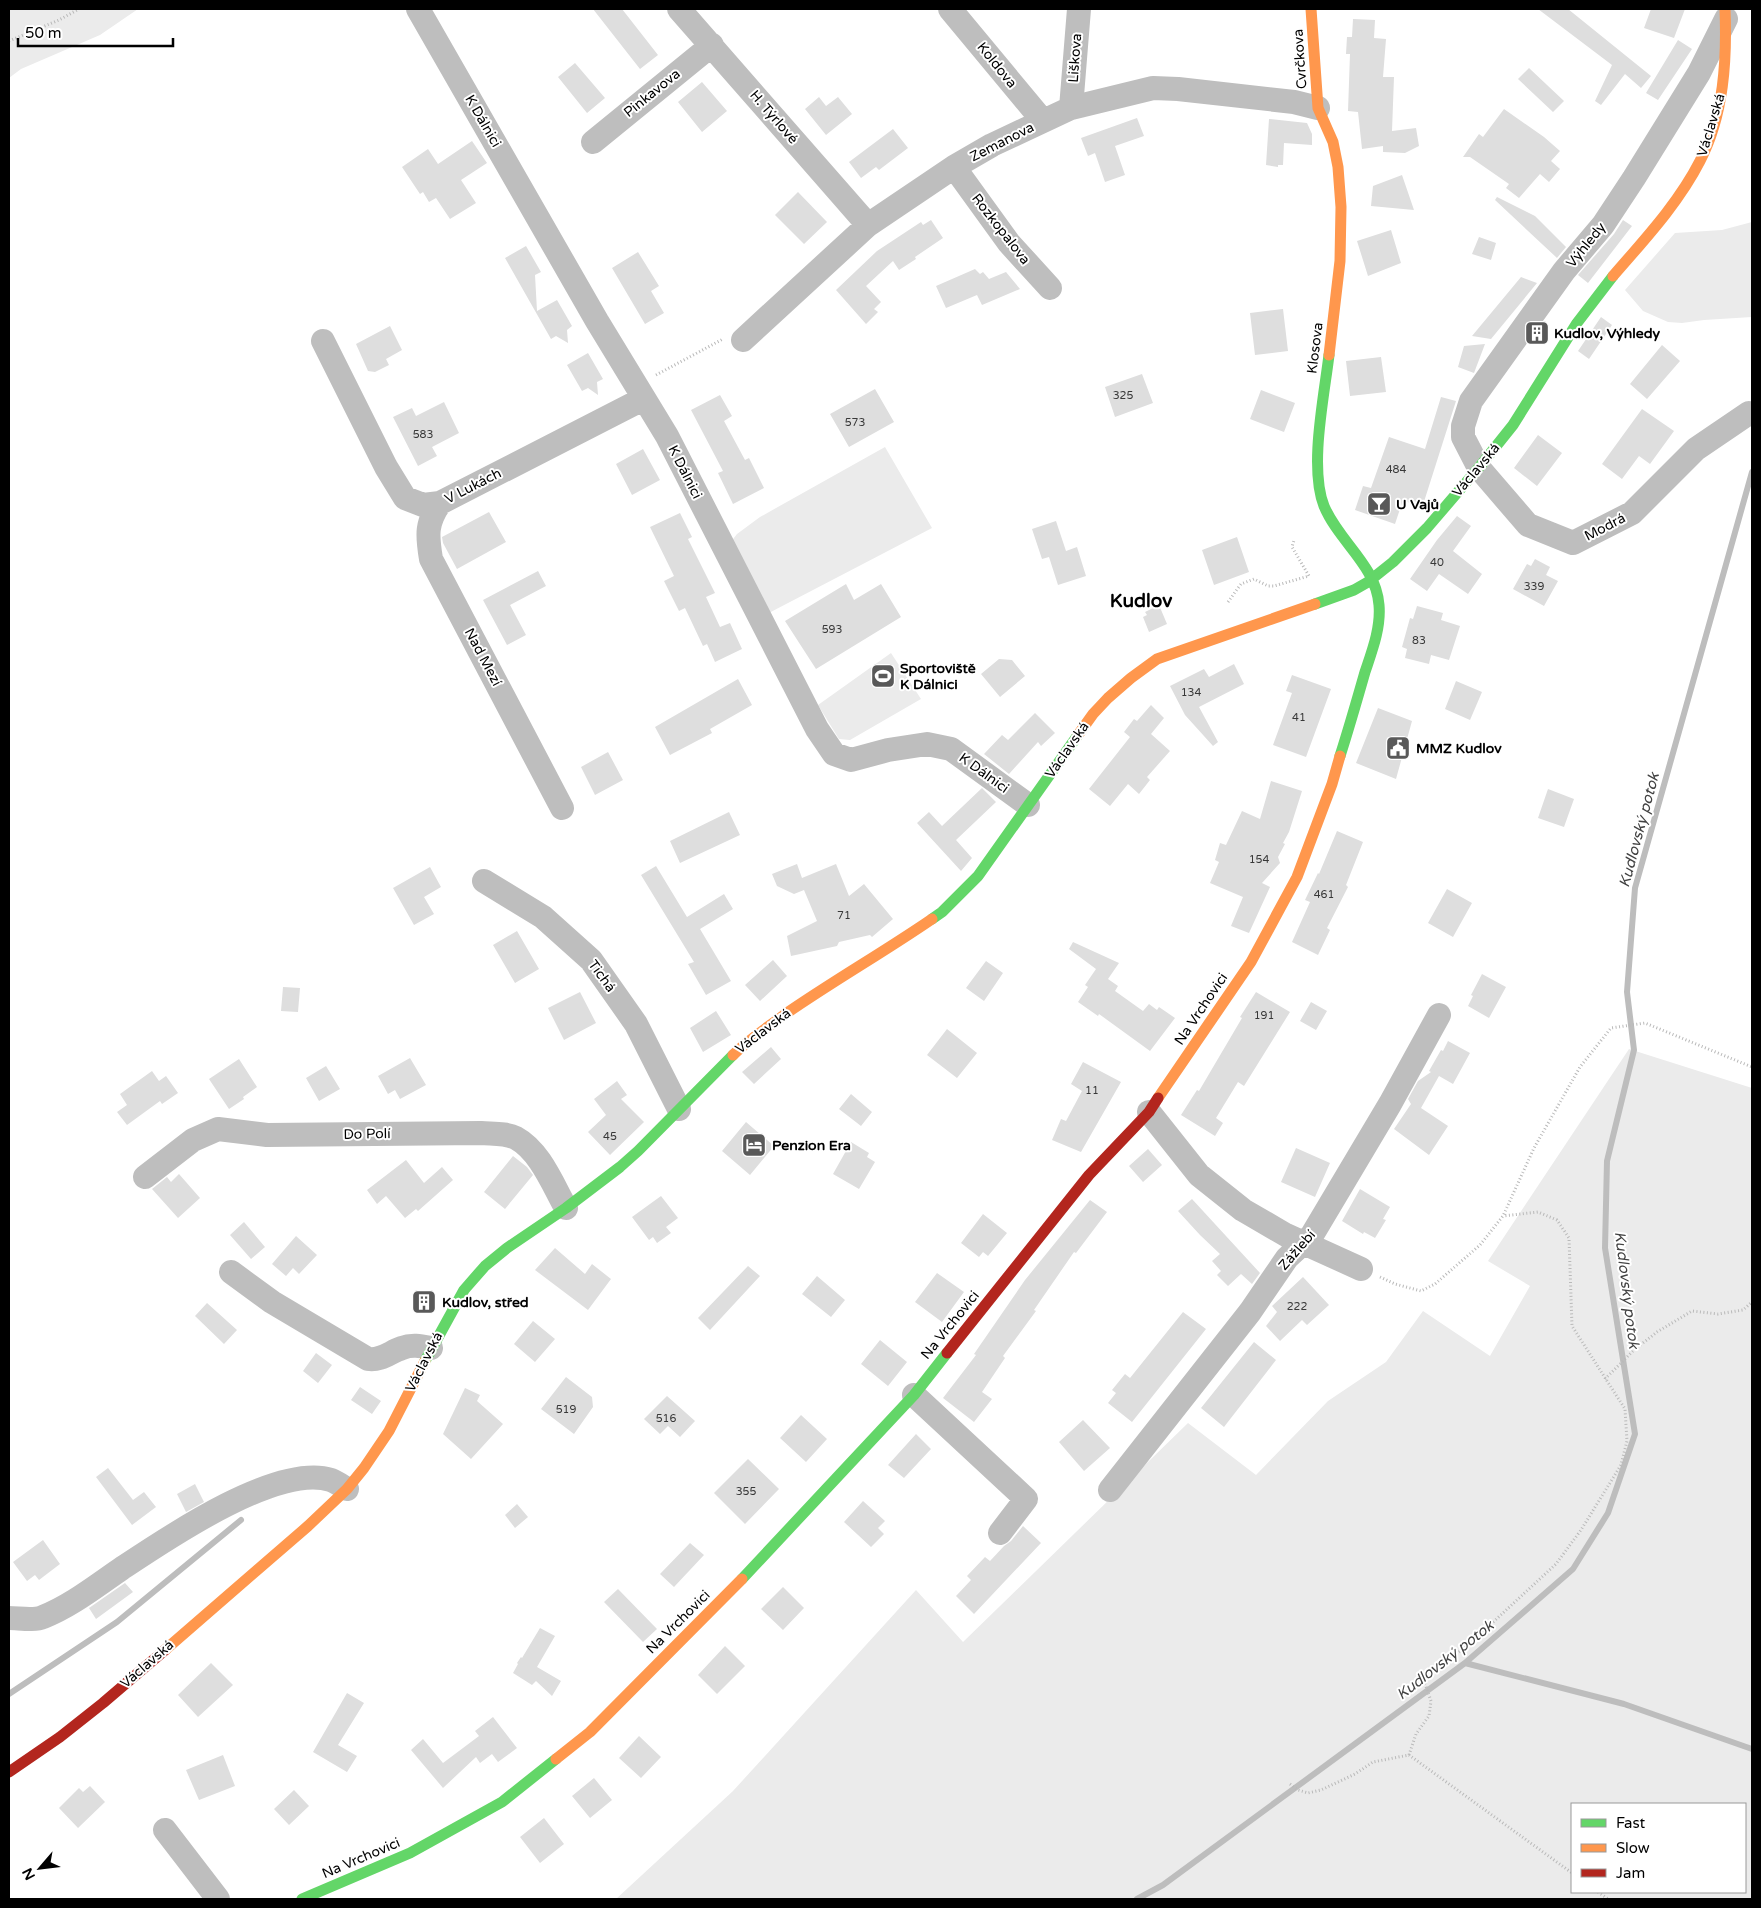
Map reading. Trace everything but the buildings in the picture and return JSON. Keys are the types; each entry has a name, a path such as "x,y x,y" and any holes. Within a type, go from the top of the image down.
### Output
{"street":[{"name":"K Dálnici","path":"418,9 596,321 667,436 817,729 834,754 851,760 888,750 927,744 951,750 1028,805"},
{"name":"H. Týrlové","path":"679,9 868,225"},
{"name":"Koldova","path":"950,9 1043,121"},
{"name":"Liškova","path":"1071,108 1078,9"},
{"name":"Cvrčkova","path":"1311,9 1318,108"},
{"name":"Výhledy","path":"1479,468 1463,437 1463,426 1471,401 1564,271 1602,225 1634,178 1699,73 1725,14"},
{"name":"Václavská","path":"12,1764 60,1736 102,1703 308,1526 347,1489 389,1431 431,1348 464,1290 485,1266 507,1248 566,1208 626,1161 744,1044 819,991 884,952 942,912 978,876 1093,714 1111,693 1132,676 1158,660 1184,649 1343,594 1372,579 1406,550 1479,468 1506,434 1532,398 1584,313 1657,226 1678,197 1704,154 1719,109 1727,59 1725,14"},
{"name":"Pinkavova","path":"593,142 712,45"},
{"name":"Zemanova","path":"745,339 868,225 992,144 1071,108 1153,88 1294,102 1318,108"},
{"name":"Klosova","path":"1318,108 1333,142 1338,166 1341,206 1340,262 1320,429 1319,489 1324,506 1334,526 1362,561 1372,579"},
{"name":"Rozkopalova","path":"954,168 1009,243 1050,288"},
{"name":"V Lukách","path":"323,341 386,467 406,498 423,505 440,503 643,399"},
{"name":"Modrá","path":"1479,468 1528,525 1573,543 1632,513 1696,450 1749,413 1752,414"},
{"name":"Nad Mezí","path":"440,503 432,514 427,534 431,558 562,808"},
{"name":"Na Vrchovici","path":"302,1899 410,1853 502,1802 590,1732 743,1578 914,1394 1089,1175 1149,1112 1251,962 1297,877 1326,803 1376,636 1379,605 1372,579"},
{"name":"Tichá","path":"484,881 543,917 591,960 636,1024 679,1109"},
{"name":"Zážlebí","path":"1110,1490 1250,1312 1287,1258 1312,1235 1390,1104 1439,1015"},
{"path":"1149,1112 1199,1175 1243,1210 1302,1244 1361,1269"},
{"name":"Do Polí","path":"146,1177 194,1140 218,1129 267,1135 482,1133 506,1135 516,1138 527,1146 537,1158 566,1208"},
{"path":"230,1272 272,1302 368,1359 375,1360 404,1347 418,1346 431,1348"},
{"path":"914,1394 1026,1499 1000,1533"},
{"path":"9,1618 41,1618 70,1604 146,1553 226,1505 272,1484 314,1478 331,1480 347,1489"},
{"path":"165,1830 218,1899"}],"path":[{"path":"9,41 59,20 79,9"},
{"path":"654,376 732,334 745,339"},
{"path":"1228,602 1240,584 1254,578 1268,586 1274,586 1309,576 1292,547 1294,540"},
{"path":"1361,1269 1396,1284 1421,1291 1436,1284 1480,1245 1503,1216 1534,1148 1580,1067 1611,1028 1645,1023 1752,1067"},
{"path":"1409,1755 1416,1734 1429,1716 1431,1701 1424,1681 1478,1636 1556,1564 1581,1530 1621,1465 1627,1441 1625,1409 1572,1326 1569,1238 1557,1220 1538,1212 1503,1216"},
{"path":"1605,1379 1634,1350 1657,1332 1692,1311 1718,1314 1743,1310 1752,1302"},
{"path":"1290,1784 1298,1790 1308,1793 1321,1790 1355,1774 1373,1762 1409,1755 1571,1873"}],"shaded area":[{"path":"9,9 138,9 100,35 21,69 9,78"},
{"path":"1752,222 1752,317 1682,323 1668,322 1643,311 1625,290 1675,233 1722,230"},
{"path":"885,447 932,528 765,615 730,543 737,534 760,517"},
{"name":"Sportoviště K Dálnici","path":"891,653 921,699 850,740 839,739 818,705"},
{"path":"1629,1049 1752,1088 1752,1899 616,1899 733,1791 916,1590 963,1642 1188,1423 1256,1475 1328,1401 1386,1362 1423,1311 1490,1356 1530,1286 1488,1261"}],"waterway":[{"name":"Kudlovský potok","path":"1137,1899 1163,1885 1465,1663 1573,1569 1608,1513 1635,1434 1605,1248 1607,1161 1634,1050 1627,992 1635,888 1752,472"},
{"path":"9,1694 117,1622 241,1520"},
{"path":"1465,1663 1624,1704 1752,1749"}],"traffic: fast":[{"path":"1315,604 1354,590 1368,582 1393,562 1427,528 1513,425 1577,323 1613,276"},
{"path":"1329,355 1319,432 1318,472 1320,490 1324,506 1331,519 1371,578 1379,605 1379,622 1375,639 1340,756"},
{"path":"932,919 942,912 978,876 1078,735"},
{"path":"425,1361 464,1290 485,1266 507,1248 566,1208 620,1167 733,1055"},
{"path":"742,1579 914,1395 947,1353"},
{"path":"302,1899 410,1853 502,1802 556,1759"}],"traffic: slow":[{"path":"1311,9 1318,108 1333,142 1338,167 1341,207 1340,261 1329,355"},
{"path":"1613,276 1671,207 1691,177 1708,143 1719,106 1722,87 1725,9"},
{"path":"1078,735 1093,714 1108,698 1157,659 1315,604"},
{"path":"1158,1098 1251,962 1297,877 1332,784 1340,756"},
{"path":"733,1055 784,1015 932,919"},
{"path":"165,1650 308,1526 347,1489 389,1431 425,1361"},
{"path":"556,1759 590,1732 742,1579"}],"traffic: jam":[{"path":"947,1353 1089,1175 1149,1112 1158,1098"},
{"path":"9,1772 60,1737 165,1650"}],"place":[{"name":"Kudlov, Výhledy","path":"1537,333"},
{"name":"U Vajů","path":"1379,504"},
{"name":"Sportoviště K Dálnici","path":"883,676"},
{"name":"MMZ Kudlov","path":"1398,748"},
{"name":"Penzion Era","path":"754,1145"},
{"name":"Kudlov, střed","path":"424,1302"}],"district":[{"name":"Kudlov","path":"1141,601"}]}
